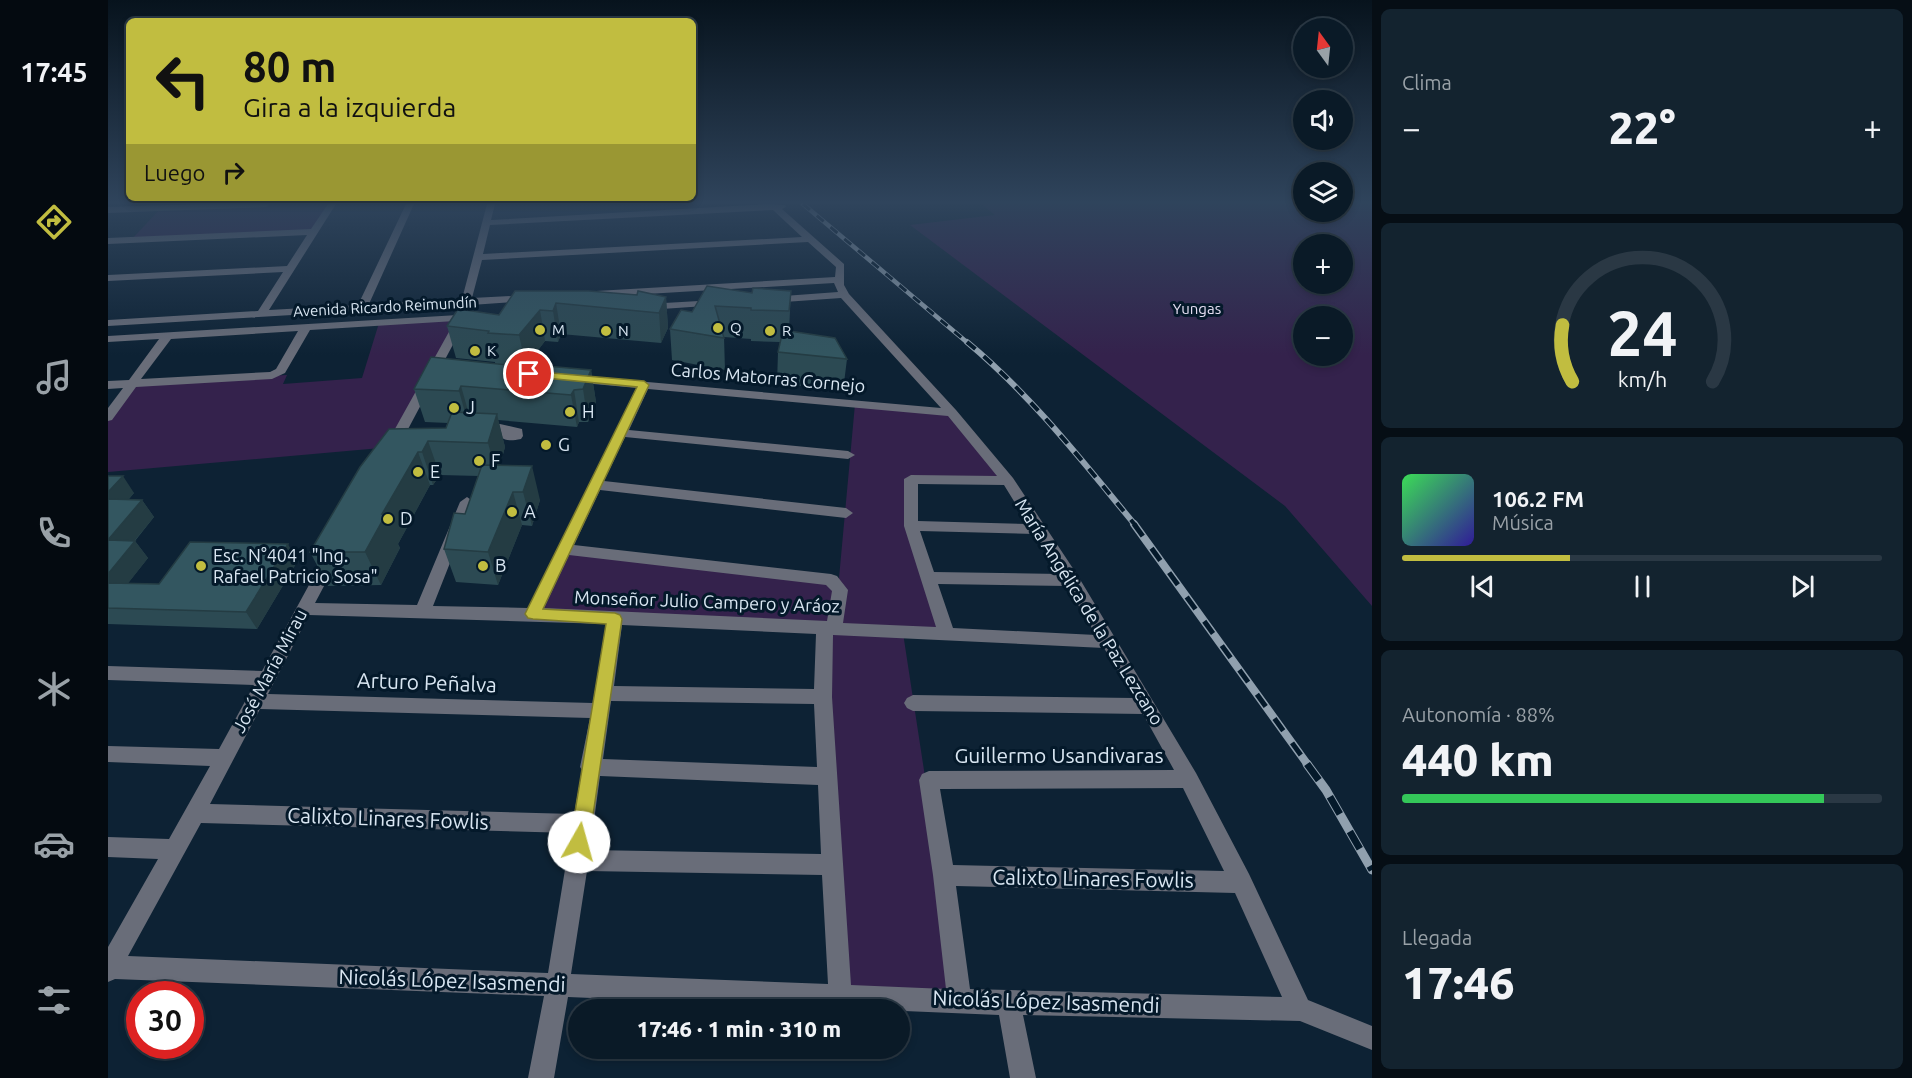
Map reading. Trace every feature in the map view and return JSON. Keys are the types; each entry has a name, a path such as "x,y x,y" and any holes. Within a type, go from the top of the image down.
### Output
{"street":[{"path":"261,314 300,254"},
{"path":"362,308 387,254"},
{"path":"386,458 401,430 443,365 462,318 477,257 527,254"},
{"name":"María Angélica de la Paz Lezcano","path":"828,254 841,266 840,289 844,296 952,413 1008,481 1072,580 1189,779 1242,882 1300,1009"},
{"path":"108,278 290,269"},
{"path":"583,295 840,280"},
{"path":"760,300 844,296"},
{"name":"Avenida Ricardo Reimundín","path":"108,323 537,298"},
{"path":"641,307 724,302"},
{"name":"Avenida Ricardo Reimundín","path":"108,339 486,316"},
{"path":"108,385 272,375 281,371 306,327"},
{"path":"108,417 167,336"},
{"name":"Carlos Matorras Cornejo","path":"564,377 952,413"},
{"path":"533,614 644,385"},
{"path":"467,430 493,429"},
{"path":"401,430 419,431"},
{"path":"619,433 848,455"},
{"path":"947,635 911,526 911,479 1008,481"},
{"path":"595,485 846,513"},
{"path":"422,612 467,502"},
{"path":"911,526 1039,530"},
{"name":"José María Mirau","path":"108,968 195,813 341,538"},
{"path":"566,549 831,580 840,590 830,627 824,697 840,996"},
{"path":"929,578 1072,580"},
{"name":"Monseñor Julio Campero y Aráoz","path":"302,609 533,614 1110,642"},
{"path":"541,1078 558,985 600,702 615,619"},
{"path":"108,673 266,678"},
{"name":"Arturo Peñalva","path":"254,701 600,702 824,697"},
{"path":"913,703 1148,706"},
{"path":"108,754 224,758"},
{"path":"590,767 827,776"},
{"name":"Guillermo Usandivaras","path":"944,875 929,780 1189,779"},
{"name":"Calixto Linares Fowlis","path":"195,813 581,824"},
{"path":"108,847 175,849"},
{"path":"578,860 832,865"},
{"path":"944,875 959,999"},
{"name":"Calixto Linares Fowlis","path":"944,875 1242,882"},
{"name":"Nicolás López Isasmendi","path":"108,968 959,999 1009,1003 1300,1009"},
{"path":"1009,1003 1023,1078"},
{"path":"1300,1009 1372,1038"}],"green space":[{"name":"Yungas","path":"949,254 1293,254 1293,294 1353,294 1353,254 1372,254 1372,606 1285,506"},
{"path":"462,318 392,447 108,472 108,417 134,383 287,375 283,384 362,378 379,323"},
{"path":"855,404 952,413 1008,481 911,479 911,526 947,635 903,633 959,999 840,996 825,627 533,614 566,549 831,580 838,589"}],"building":[{"path":"707,286 752,293 753,288 791,291 789,311 715,306 724,338 670,329 681,310 692,312"},
{"path":"515,291 589,291 637,295 638,291 666,297 659,313 556,303 553,311 540,310 519,335 488,333 489,331 447,326 458,309 499,315"},
{"path":"783,330 835,338 847,359 778,352"},
{"path":"431,357 545,369 546,366 591,370 583,389 574,390 571,395 461,386 459,391 414,389"},
{"path":"452,412 497,414 488,443 428,441 422,452 418,452 382,514 386,514 365,552 310,552 360,467 389,429 446,428"},
{"path":"482,465 532,466 523,492 513,492 488,552 444,549 454,513 465,514"},
{"path":"108,476 123,476 108,492"},
{"path":"108,499 142,500 108,540"},
{"path":"108,540 135,541 108,574"},
{"path":"190,542 288,544 246,612 108,608 108,583 159,584"}],"railway":[{"path":"863,254 969,344"},
{"path":"967,342 1035,407 1136,526"},
{"path":"1134,524 1308,765"},
{"path":"1307,764 1326,790 1372,870"}],"place":[{"name":"Q","path":"718,328"},
{"name":"M","path":"540,330"},
{"name":"N","path":"606,331"},
{"name":"R","path":"770,331"},
{"name":"K","path":"475,351"},
{"name":"J","path":"454,408"},
{"name":"H","path":"570,412"},
{"name":"G","path":"546,445"},
{"name":"F","path":"479,461"},
{"name":"E","path":"418,472"},
{"name":"A","path":"512,512"},
{"name":"D","path":"388,519"},
{"name":"Esc. N°4041 \"Ing. Rafael Patricio Sosa\"","path":"201,566"},
{"name":"B","path":"483,566"}],"route":[{"path":"529,374 644,385 533,614 615,619 579,842"}]}
